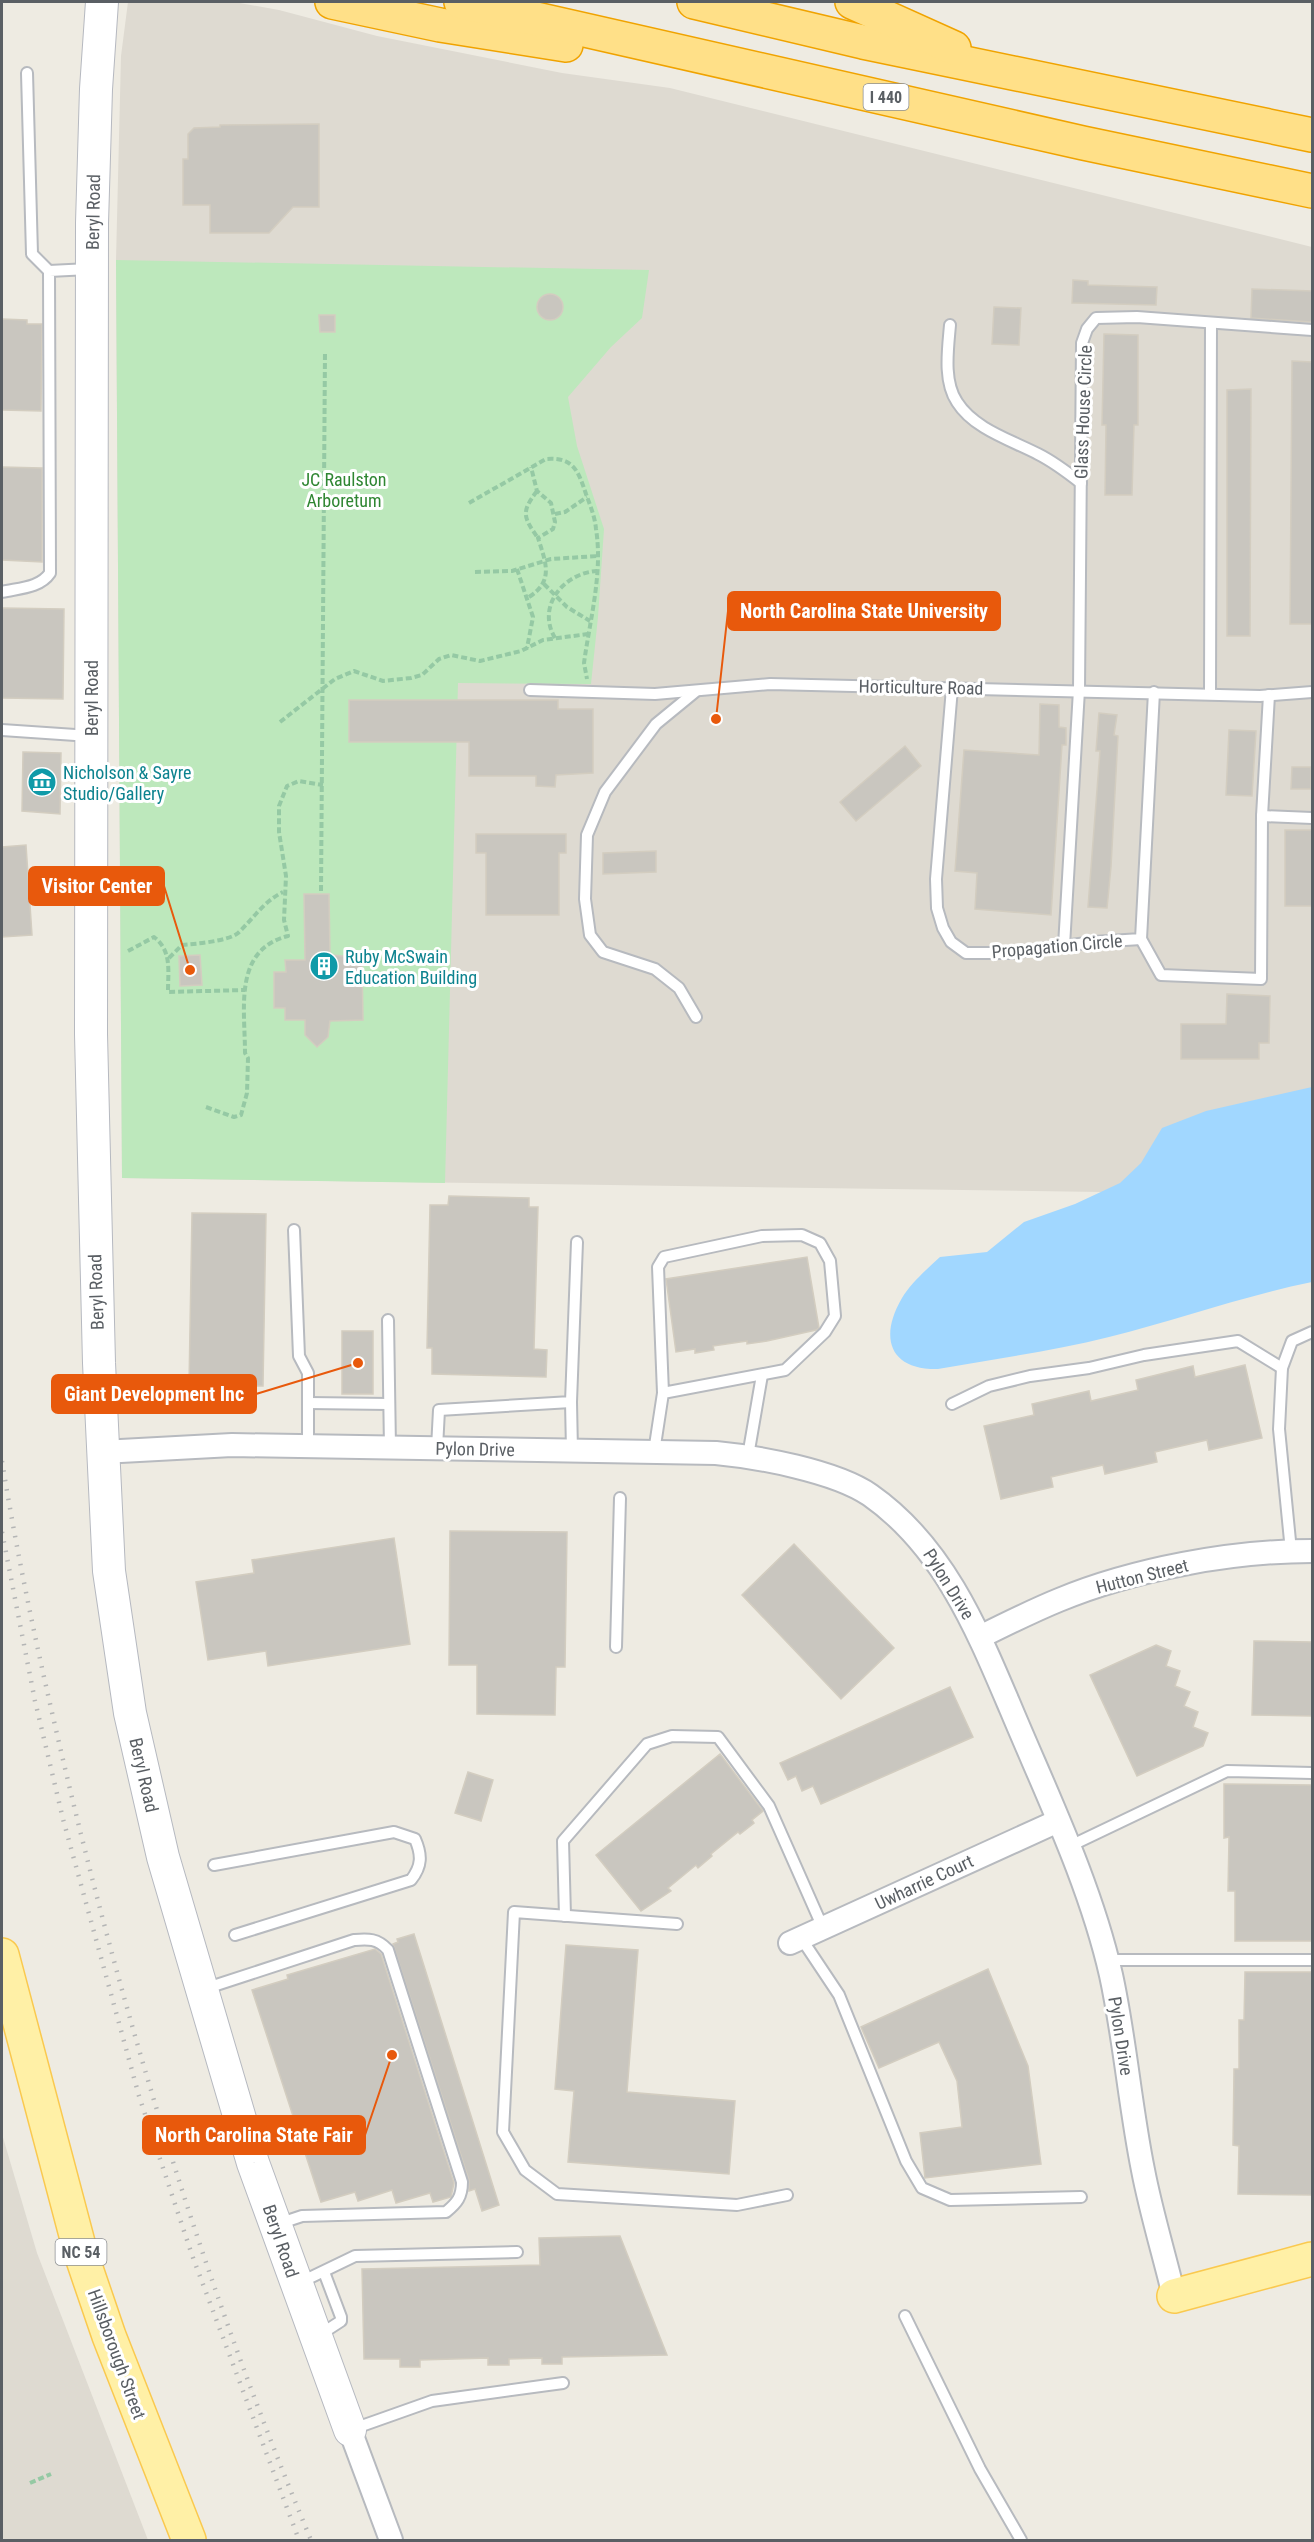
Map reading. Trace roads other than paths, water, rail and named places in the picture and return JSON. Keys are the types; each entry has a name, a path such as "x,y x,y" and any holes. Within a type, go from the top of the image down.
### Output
{"highway":[{"path":"332,2 516,39 761,68"},
{"name":"I 440","path":"460,2 761,68 1083,143 1312,191"},
{"path":"694,2 1016,75 1312,135"},
{"path":"852,2 1016,75"}],"main road":[{"name":"Hillsborough Street","path":"2,1955 81,2254 109,2336 189,2541"},
{"path":"1174,2296 1312,2259"}],"street":[{"name":"Beryl Road","path":"102,2 93,157 92,269 93,1191 102,1452 109,1571 130,1713 163,1857 253,2163 391,2541"},
{"name":"Pylon Drive","path":"102,1452 232,1445 654,1452 748,1456 842,1481 868,1494 891,1512 913,1531 933,1555 980,1637 1091,1905 1107,1960 1143,2172 1174,2296"},
{"name":"Hutton Street","path":"980,1637 1058,1600 1105,1584 1184,1564 1302,1551"},
{"name":"Uwharrie Court","path":"796,1940 1058,1821"}],"lane":[{"path":"2,592 33,586 45,580 50,573 49,271 32,254 27,73"},
{"path":"49,271 92,269"},
{"name":"Glass House Circle","path":"1064,946 1079,690 1082,343 1087,329 1096,318 1137,316 1312,330"},
{"path":"1210,693 1211,323"},
{"path":"950,325 947,367 956,401 969,416 998,435 1060,466 1081,483"},
{"name":"Horticulture Road","path":"530,690 614,694 695,692 770,684 1269,695 1312,692"},
{"name":"Propagation Circle","path":"952,687 936,879 937,908 943,928 951,942 966,953 1010,953 1141,939 1154,692"},
{"path":"695,692 656,724 605,792 587,835 585,899 590,935 603,952 655,969 679,988 696,1017"},
{"path":"1141,939 1161,975 1261,979 1262,816 1269,695"},
{"path":"2,730 91,736"},
{"path":"1262,816 1312,818"},
{"path":"294,1230 299,1356 308,1373 308,1446"},
{"path":"654,1452 663,1393 657,1267 664,1257 762,1236 802,1234 820,1243 830,1261 835,1316 825,1332 785,1370 663,1393"},
{"path":"572,1451 571,1402 577,1242"},
{"path":"388,1320 390,1448"},
{"path":"1302,1551 1279,1430 1282,1368 1292,1341 1312,1332"},
{"path":"952,1404 989,1386 1030,1376 1089,1368 1144,1355 1238,1341 1282,1368"},
{"path":"748,1456 762,1375"},
{"path":"437,1448 439,1410 571,1402"},
{"path":"308,1403 389,1404"},
{"path":"616,1647 620,1498"},
{"path":"566,1916 563,1841 647,1744 672,1736 718,1737 769,1806 823,1928"},
{"path":"1068,1847 1227,1771 1312,1773"},
{"path":"214,1865 394,1832 415,1839 422,1853 418,1871 411,1880 235,1935"},
{"path":"677,1924 514,1912 503,2132 525,2170 557,2194 737,2205 788,2195"},
{"path":"202,1990 354,1940 370,1938 382,1943 388,1950 462,2182 462,2195 446,2212 302,2216 275,2224"},
{"path":"796,1940 839,1995 906,2161 922,2188 950,2200 1081,2197"},
{"path":"1107,1960 1312,1960"},
{"path":"296,2284 355,2256 517,2252"},
{"path":"315,2338 340,2321 341,2317 324,2272"},
{"path":"905,2316 981,2469 1021,2541"},
{"path":"350,2430 432,2402 563,2383"}],"water":[{"path":"1312,1087 1312,1282 1088,1342 938,1369 921,1368 908,1364 893,1348 890,1338 891,1326 902,1298 940,1257 987,1252 1024,1222 1075,1204 1120,1183 1141,1163 1162,1128 1206,1111"}],"railway":[{"path":"2,1461 26,1593 54,1723 99,1903 150,2088 209,2271 241,2361 311,2540"},
{"path":"2,1532 35,1701 63,1819 139,2096 192,2255 299,2540"}],"place":[{"name":"North Carolina State University","path":"716,719"},
{"name":"Nicholson & Sayre Studio/Gallery","path":"42,782"},
{"name":"Ruby McSwain Education Building","path":"324,966"},
{"name":"Visitor Center","path":"190,970"},
{"name":"Giant Development Inc","path":"358,1363"},
{"name":"North Carolina State Fair","path":"392,2055"}],"park label":[{"name":"JC Raulston Arboretum","path":"344,489"}]}
